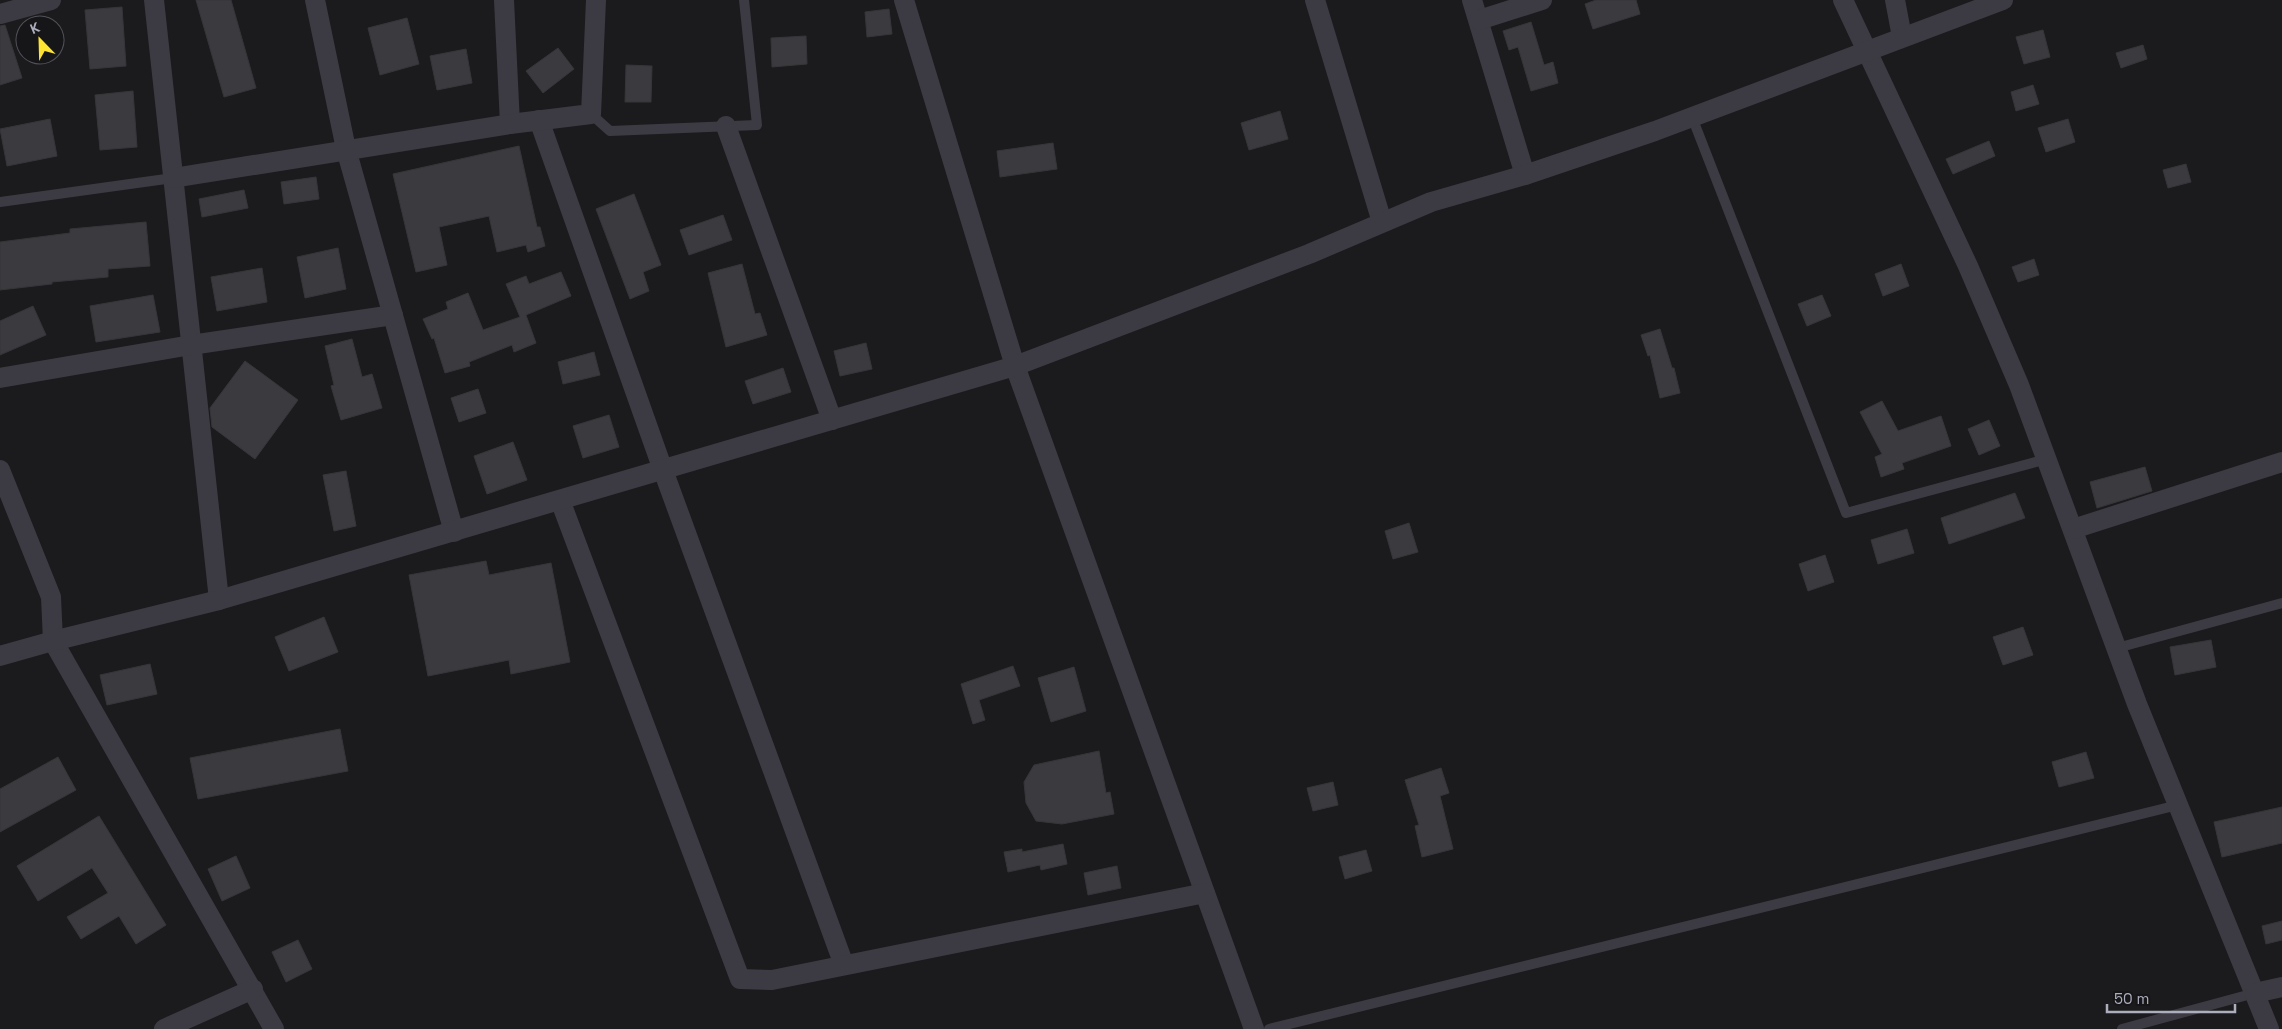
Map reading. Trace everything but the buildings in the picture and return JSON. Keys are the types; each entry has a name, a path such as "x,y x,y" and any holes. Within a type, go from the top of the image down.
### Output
{"street":[{"path":"0,14 51,0"},
{"path":"154,0 219,600"},
{"path":"315,0 346,149 454,532"},
{"path":"504,0 510,124"},
{"path":"173,178 346,149 510,124 591,114 596,0"},
{"path":"904,0 1015,366 1254,1029"},
{"path":"1315,0 1382,222"},
{"path":"1472,0 1526,175"},
{"path":"1479,20 1542,0"},
{"path":"1843,0 1968,266 2020,385 2117,648 2178,805 2270,1029"},
{"path":"1895,0 1902,37"},
{"path":"0,656 219,600 1015,366 1309,254 1431,202 1526,175 1692,117 2003,0"},
{"path":"539,120 662,470 844,965"},
{"path":"726,126 832,420"},
{"path":"0,378 393,315"},
{"path":"2073,530 2282,462"},
{"path":"0,470 50,598 53,641 253,989 274,1029"},
{"path":"560,500 740,979 772,980 1205,893"},
{"path":"2255,993 2282,987"},
{"path":"164,1029 253,989"}],"lane":[{"path":"591,114 610,131 756,125 744,0"},
{"path":"1692,117 1846,512 2047,459"},
{"path":"0,202 173,178"},
{"path":"2117,648 2282,603"},
{"path":"1269,1029 2178,805"},
{"path":"2122,1029 2255,993"}]}
